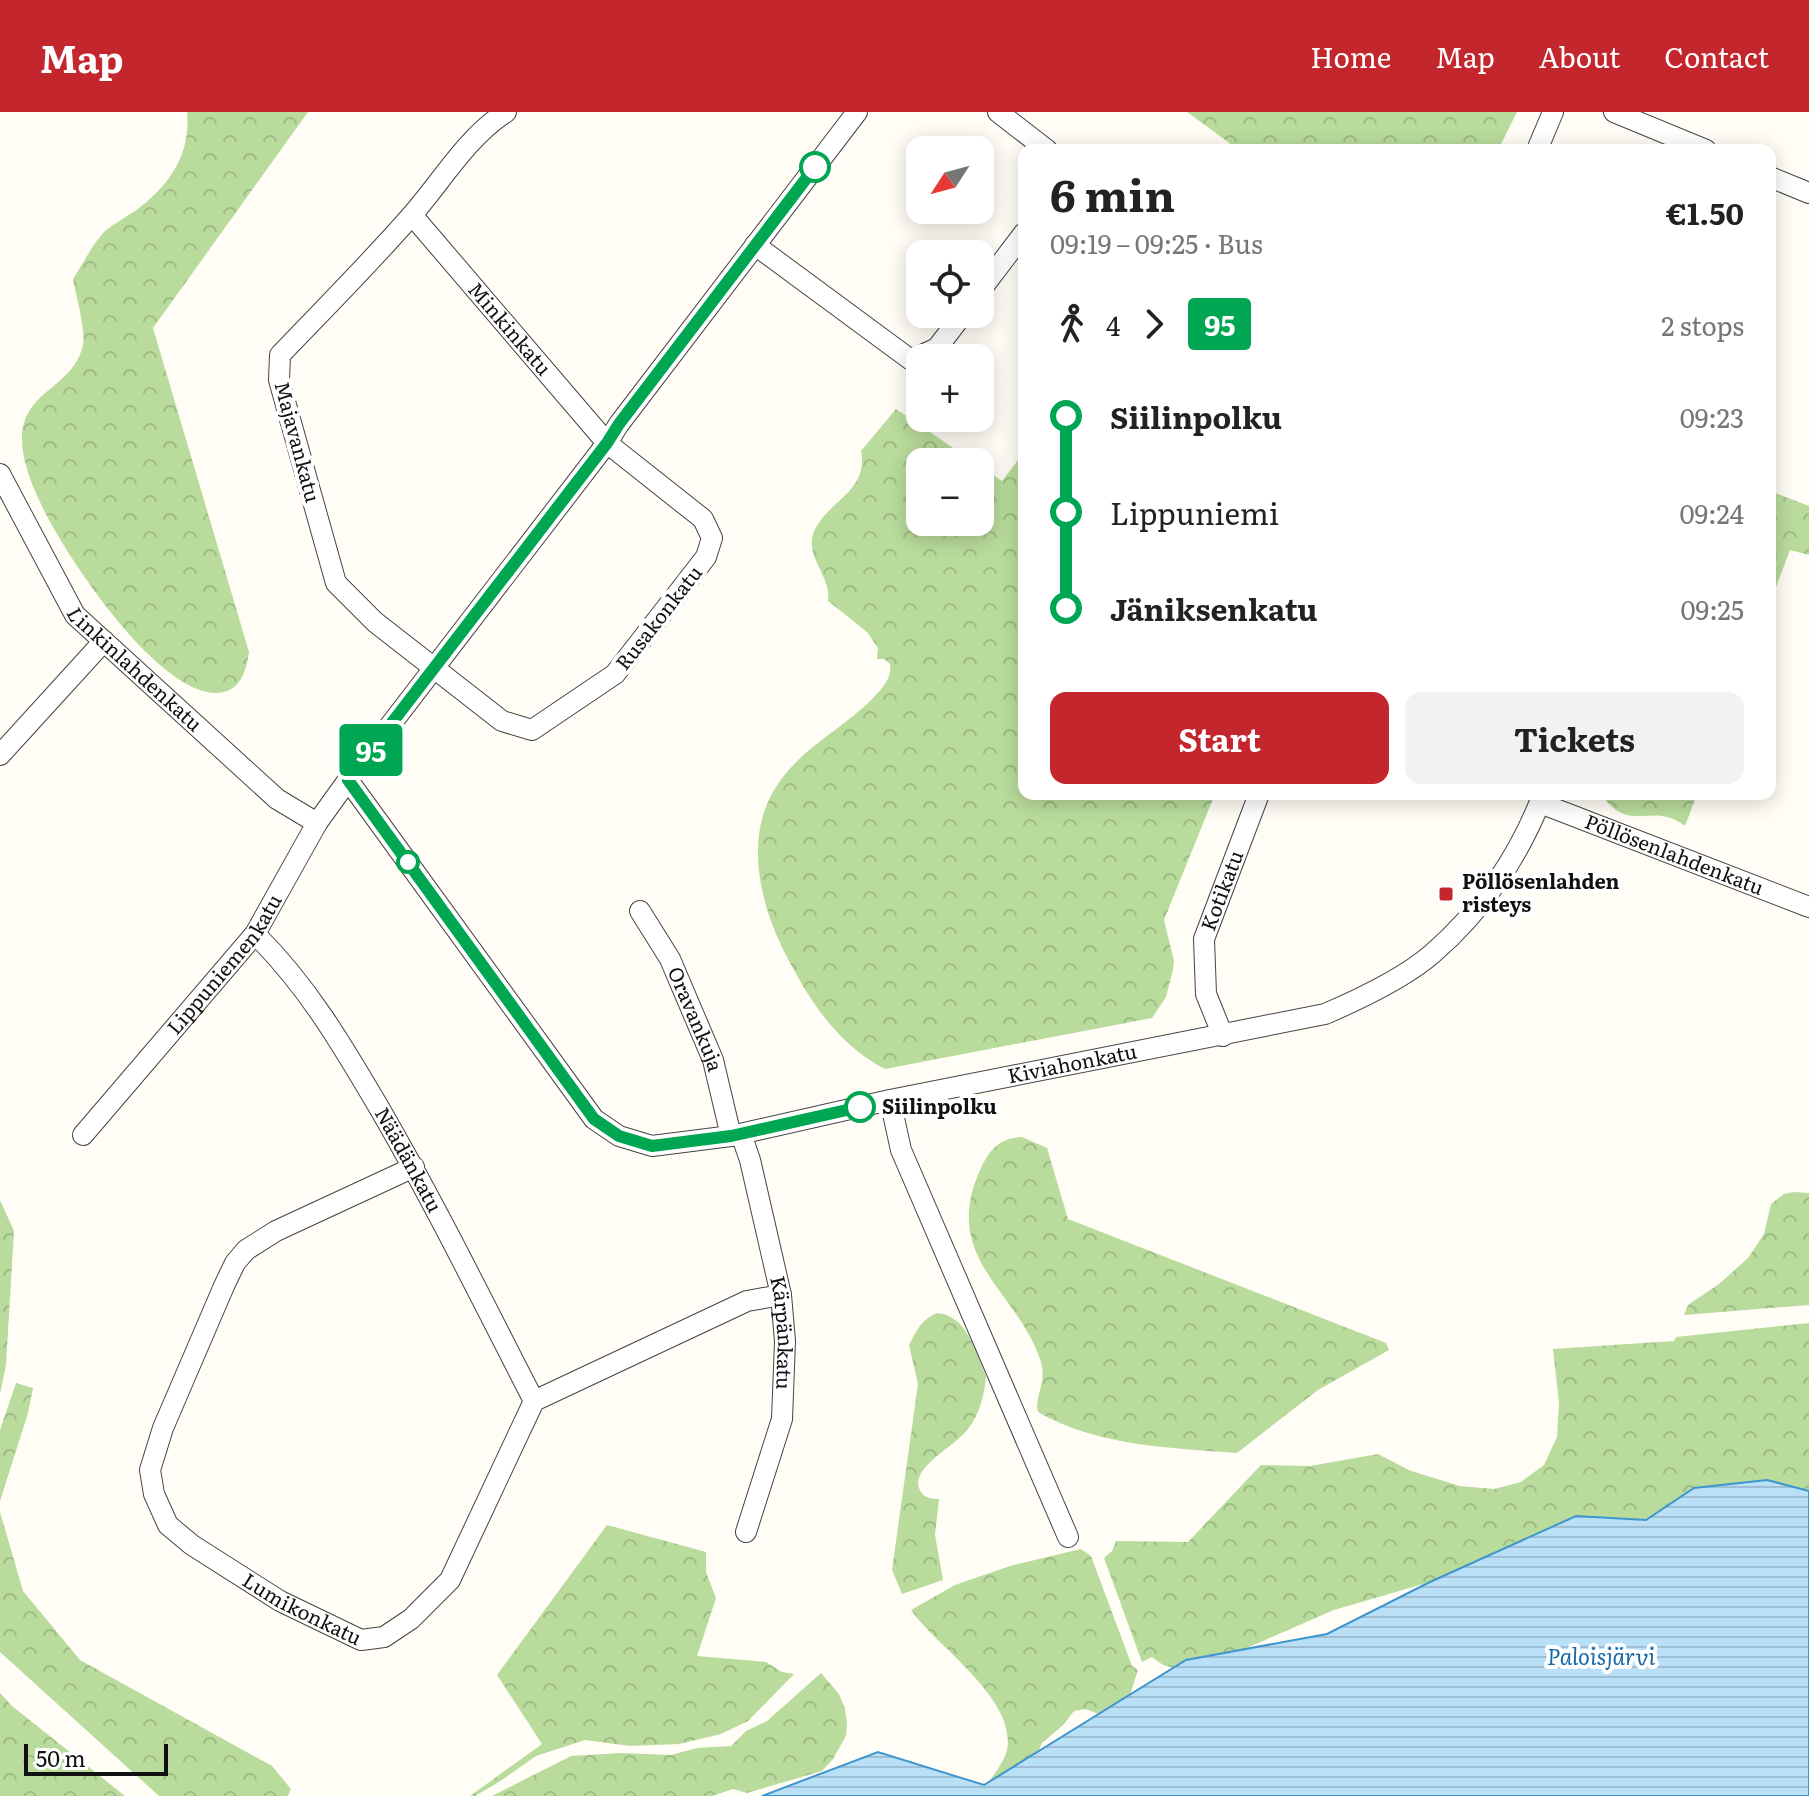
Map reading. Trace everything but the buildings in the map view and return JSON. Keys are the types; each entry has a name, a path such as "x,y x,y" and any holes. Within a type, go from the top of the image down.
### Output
{"street":[{"name":"Majavankatu","path":"434,669 375,622 336,583 279,380 280,355 412,215 464,150 491,122 506,112"},
{"name":"Lippuniemenkatu","path":"83,1135 255,934 317,823 348,780 857,112"},
{"path":"998,112 1039,144"},
{"path":"1540,144 1553,112"},
{"path":"1614,112 1691,144"},
{"path":"1776,179 1809,193"},
{"name":"Minkinkatu","path":"412,215 607,443"},
{"path":"994,273 1018,241"},
{"path":"755,245 911,360 937,348 952,328"},
{"name":"Rusakonkatu","path":"434,669 502,721 532,730 615,674 706,557 712,538 703,519 607,443"},
{"name":"Linkinlahdenkatu","path":"0,474 75,615 277,799 317,823"},
{"path":"0,755 104,641"},
{"name":"Kiviahonkatu","path":"348,780 594,1119 619,1136 652,1146 736,1135 890,1100 1325,1014 1363,998 1431,956 1493,889 1519,849 1541,800"},
{"name":"Kotikatu","path":"1223,1036 1206,994 1204,939 1257,800"},
{"name":"Pöllösenlahdenkatu","path":"1543,800 1809,907"},
{"name":"Oravankuja","path":"640,911 670,959 713,1060 736,1135"},
{"name":"Näädänkatu","path":"255,934 287,966 338,1037 414,1167 534,1401"},
{"path":"890,1100 901,1150 1068,1537"},
{"name":"Kärpänkatu","path":"736,1135 750,1160 781,1295 785,1341 782,1419 746,1532"},
{"name":"Lumikonkatu","path":"414,1167 276,1231 246,1250 235,1263 163,1428 150,1470 154,1494 168,1525 192,1545 280,1601 361,1640 384,1637 411,1619 450,1580 534,1401"},
{"path":"534,1401 747,1301 781,1295"}],"green space":[{"path":"187,112 308,112 153,328 249,652 240,681 230,690 214,693 191,686 167,671 143,649 97,595 49,520 30,479 23,452 27,415 35,403 68,373 83,345 82,322 73,279 104,232 135,211 167,180 181,156"},
{"path":"1187,112 1517,112 1501,144 1231,144"},
{"path":"896,409 906,416 906,432 930,432 953,448 906,448 906,536 994,536 994,476 1002,481 1018,460 1018,800 1213,800 1164,920 1174,961 1173,970 1166,997 1152,1018 885,1069 841,1037 808,994 789,961 762,890 758,841 763,817 772,794 787,772 875,696 890,673 890,664 884,659 877,659 878,648 867,632 828,601 826,583 812,548 815,529 854,485 862,464 861,451"},
{"path":"1776,493 1809,506 1809,555 1790,550 1776,587"},
{"path":"1606,800 1695,800 1685,826 1662,816 1632,816"},
{"path":"1022,1137 1047,1148 1068,1219 1386,1343 1389,1350 1318,1390 1237,1453 1160,1447 1109,1439 1060,1423 1038,1412 1043,1373 1040,1359 1029,1335 986,1271 975,1250 969,1226 971,1199 984,1161 1002,1142"},
{"path":"1809,1193 1809,1305 1684,1315 1688,1305 1719,1284 1748,1258 1764,1234 1771,1204 1784,1194"},
{"path":"0,1200 14,1231 6,1365 0,1394"},
{"path":"937,1313 956,1320 963,1328 986,1376 981,1404 972,1423 928,1464 918,1480 922,1494 939,1499 935,1535 943,1580 902,1594 892,1570 918,1384 909,1345 923,1322"},
{"path":"1809,1323 1809,1491 1767,1480 1694,1488 1646,1520 1576,1516 1430,1582 1334,1610 1242,1650 1174,1668 1152,1657 1142,1662 1104,1558 1112,1551 1116,1541 1188,1542 1261,1465 1310,1466 1378,1454 1411,1471 1460,1486 1494,1489 1521,1482 1544,1465 1557,1437 1559,1403 1553,1349 1674,1341 1676,1337"},
{"path":"16,1383 33,1388 0,1501 0,1430"},
{"path":"0,1512 23,1591 80,1660 272,1766 291,1789 288,1796 159,1796 0,1652"},
{"path":"607,1525 706,1552 706,1572 716,1598 697,1656 766,1662 782,1672 794,1674 748,1721 721,1734 679,1744 630,1746 585,1740 536,1756 499,1782 470,1796 542,1744 497,1675"},
{"path":"1081,1549 1091,1556 1132,1666 1138,1670 1130,1695 1099,1714 1085,1709 1074,1711 1042,1743 1038,1752 988,1783 1007,1750 1007,1731 1000,1712 988,1693 911,1610 955,1585 1010,1566"},
{"path":"821,1673 839,1694 847,1724 846,1736 822,1771 747,1793 733,1789 712,1796 492,1796 571,1756 620,1753 671,1755 697,1748 731,1746 746,1731 767,1721"},
{"path":"0,1693 12,1706 125,1796 0,1796"}],"water":[{"name":"Paloisjärvi","path":"1767,1480 1809,1491 1809,1796 762,1796 878,1752 984,1785 1186,1660 1327,1634 1430,1582 1576,1516 1646,1520 1694,1488"}],"bus line":[{"name":"95","path":"815,167 348,780 594,1119 619,1136 652,1146 731,1136 860,1107"}],"place":[{"name":"Pöllösenlahden risteys","path":"1446,894"},
{"name":"Siilinpolku","path":"860,1107"}]}
